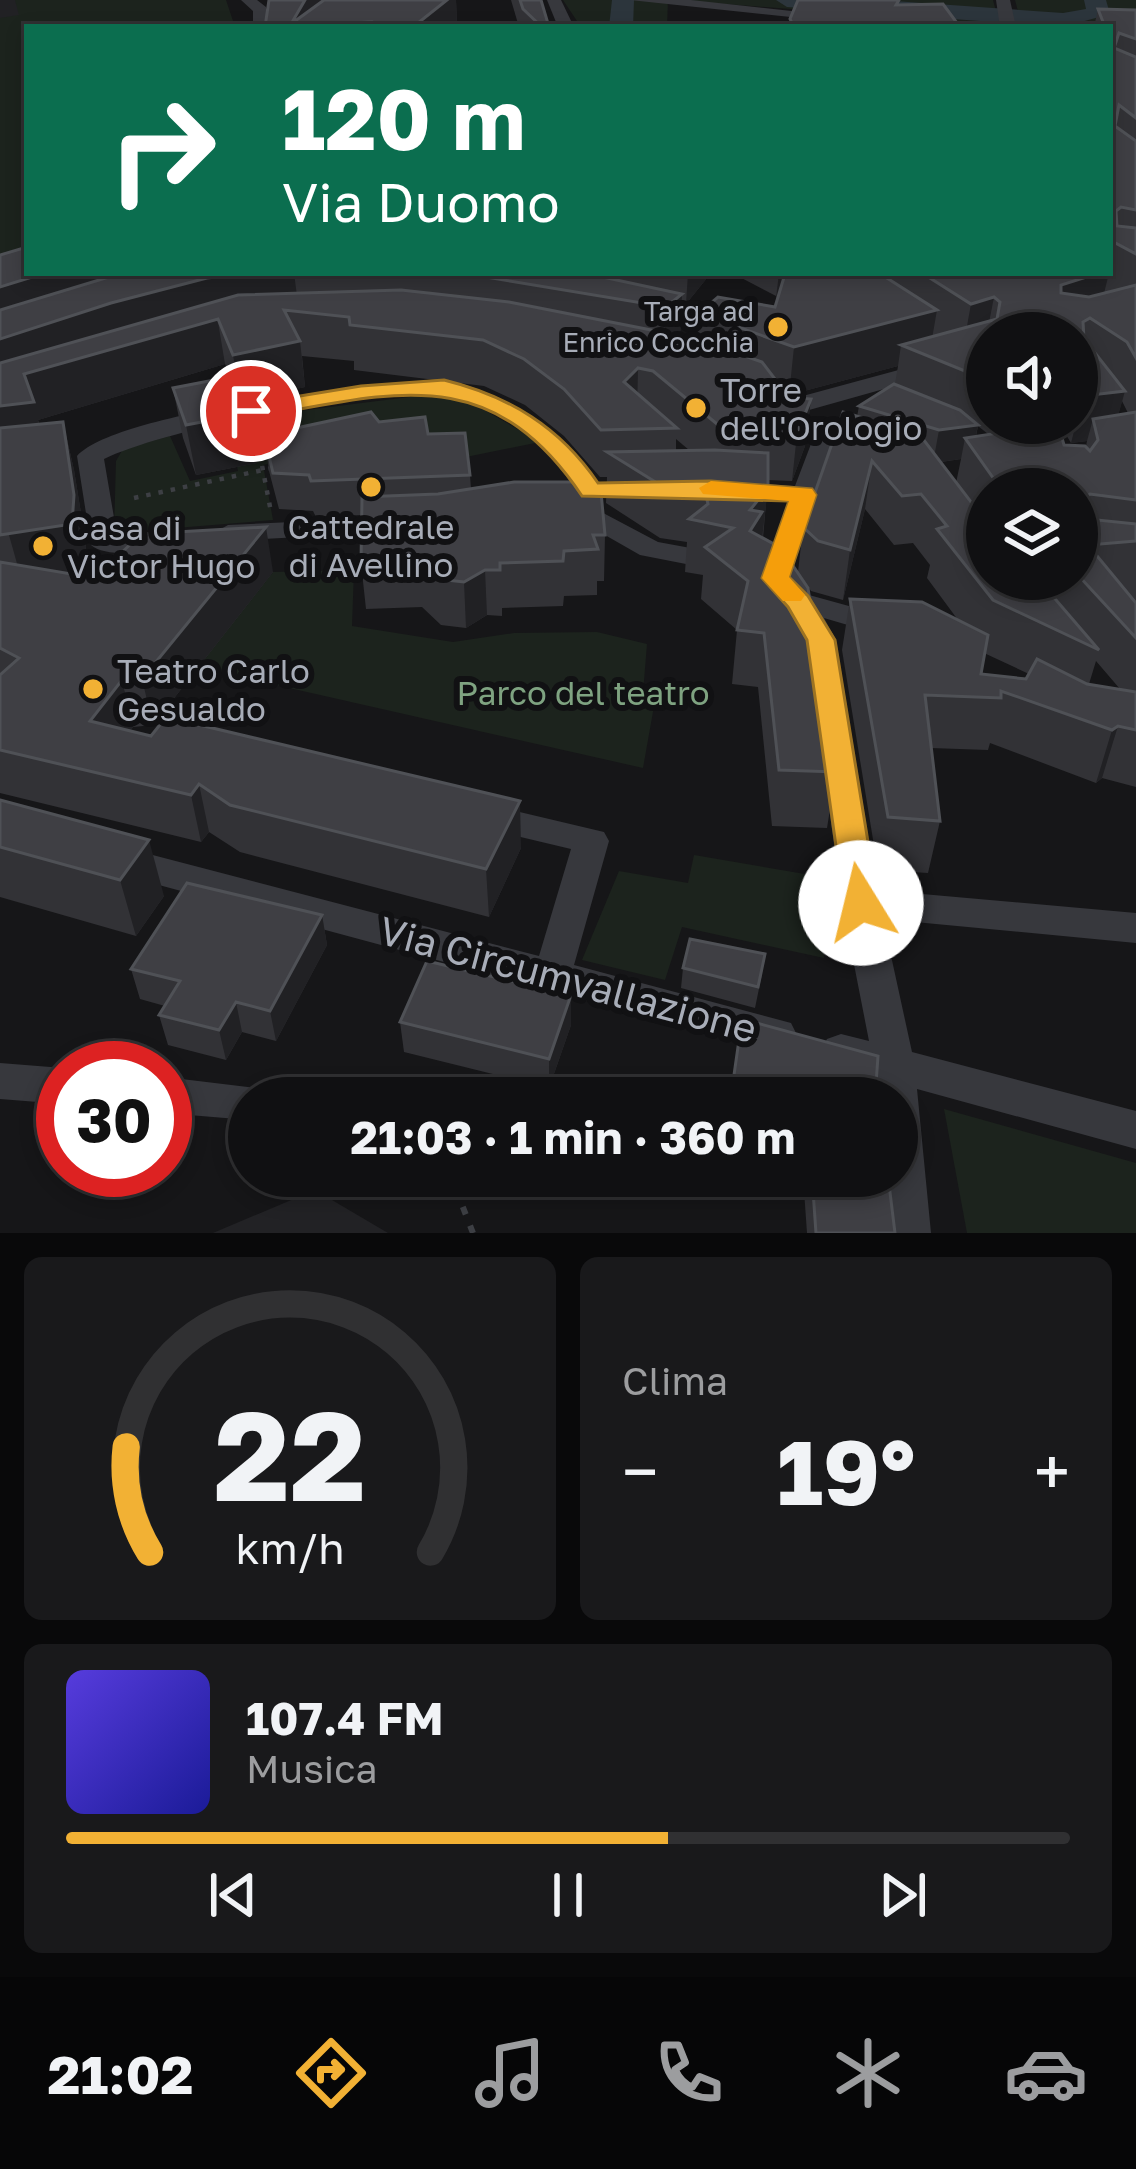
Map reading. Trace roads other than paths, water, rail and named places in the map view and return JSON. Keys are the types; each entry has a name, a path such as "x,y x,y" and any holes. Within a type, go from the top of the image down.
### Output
{"street":[{"path":"248,0 261,10 261,24"},
{"path":"638,0 771,19 845,17"},
{"path":"927,338 959,361"},
{"path":"787,408 966,359"},
{"path":"433,524 105,545 80,457 132,435 251,411 361,392 444,386 481,397 532,425 570,460 590,490"},
{"path":"859,390 895,405"},
{"path":"758,395 787,408 825,442 898,464"},
{"path":"825,442 775,578 799,602 821,640 861,903 894,1065 908,1233"},
{"path":"698,484 803,495"},
{"path":"621,490 590,490 553,498 650,549 686,555"},
{"path":"799,602 918,638"},
{"path":"453,809 591,841 552,976"},
{"name":"Via Circumvallazione","path":"89,852 1136,1130"},
{"path":"861,903 1136,928"},
{"path":"0,1081 36,1084"},
{"path":"192,1097 228,1100"}],"waterway":[{"path":"621,24 623,0"},
{"path":"787,0 1063,20 1099,14 1095,0"}],"place":[{"name":"Targa ad Enrico Cocchia","path":"778,327"},
{"name":"Torre dell'Orologio","path":"696,408"},
{"name":"Cattedrale di Avellino","path":"371,487"},
{"name":"Casa di Victor Hugo","path":"43,546"},
{"name":"Teatro Carlo Gesualdo","path":"93,689"}],"park label":[{"name":"Parco del teatro","path":"583,692"}]}
